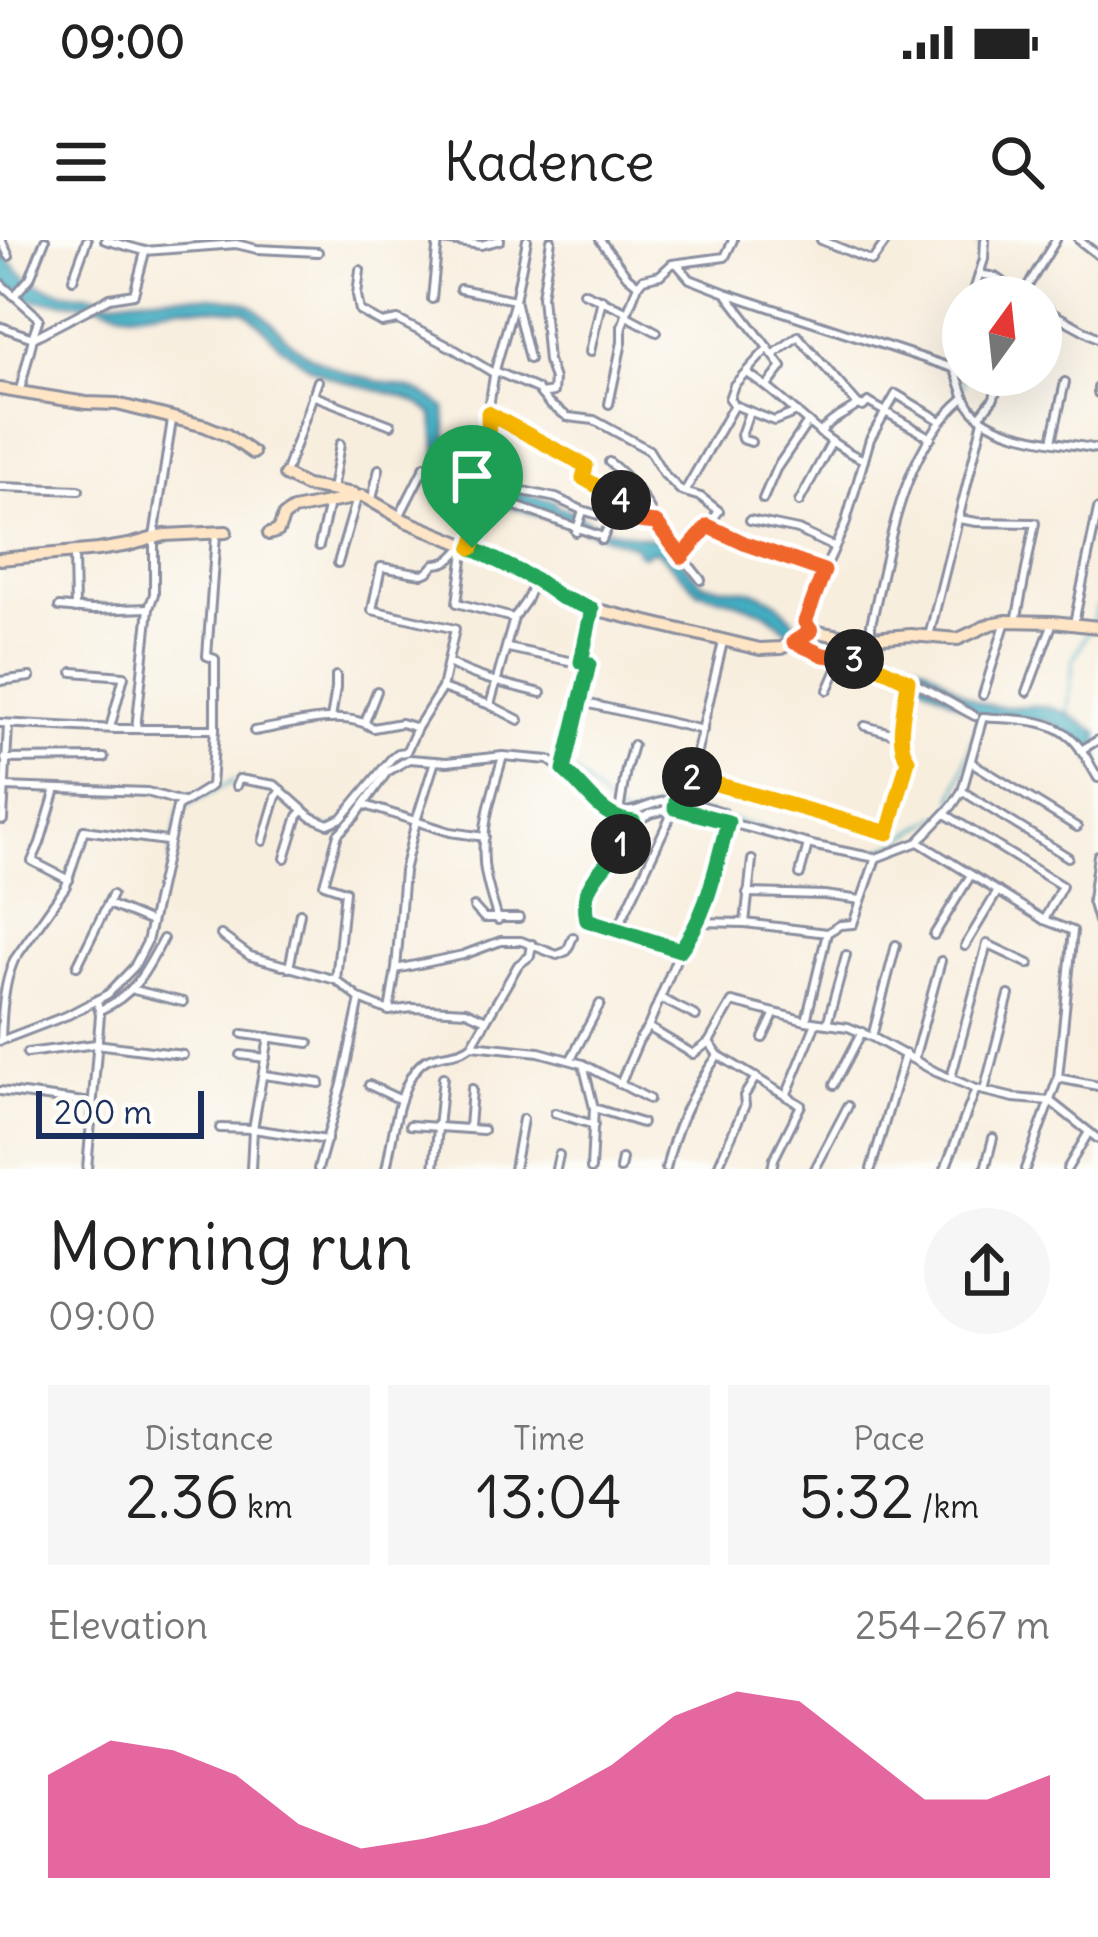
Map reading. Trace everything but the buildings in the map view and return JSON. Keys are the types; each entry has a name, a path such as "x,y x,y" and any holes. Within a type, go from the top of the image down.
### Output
{"street":[{"path":"1,240 9,256"},
{"path":"16,295 45,240"},
{"path":"73,279 88,240"},
{"path":"106,240 145,250 165,244 259,244 318,252"},
{"path":"295,250 297,240"},
{"path":"432,298 438,240 481,245 500,240"},
{"path":"514,618 457,603 469,546 490,500 488,413 527,240"},
{"path":"541,394 552,394 554,379 542,296 551,240"},
{"path":"600,240 638,285"},
{"path":"609,404 626,313 638,285 672,264 724,256 733,240"},
{"path":"821,240 872,261 887,240"},
{"path":"985,240 979,274 990,276"},
{"path":"1035,276 1056,240"},
{"path":"1079,240 1098,255"},
{"path":"2,327 33,338 110,298 134,294 145,250"},
{"path":"677,264 690,279 726,293 942,364"},
{"path":"360,270 359,311 382,323 398,320 537,389 568,417 594,420 649,450 662,473 684,492 701,497 719,511 682,557"},
{"path":"0,283 39,318 20,394"},
{"path":"460,289 515,300"},
{"path":"583,292 602,298 657,332"},
{"path":"726,293 782,367 767,386"},
{"path":"590,352 602,298"},
{"path":"515,300 529,359"},
{"path":"1062,318 1098,338"},
{"path":"797,412 774,421 729,399 745,372 798,336 858,405 868,402 931,438"},
{"path":"745,372 831,443 864,460"},
{"path":"317,381 285,476 330,497"},
{"path":"1052,441 1065,382"},
{"path":"0,389 86,404 117,404 205,426 253,453"},
{"path":"802,637 884,412 896,394 941,421"},
{"path":"312,395 391,425"},
{"path":"929,636 981,418 995,396"},
{"path":"871,639 894,529 920,454 941,421 964,398 981,418 1017,433 1098,449"},
{"path":"684,492 734,405"},
{"path":"820,433 828,422 858,405"},
{"path":"749,412 741,436 751,442"},
{"path":"488,413 586,466 583,478 621,499 603,538 490,500"},
{"path":"136,729 154,594 154,537 172,419"},
{"path":"763,499 776,469 808,422"},
{"path":"799,502 831,443"},
{"path":"319,546 340,444"},
{"path":"609,463 650,507 656,523 700,580"},
{"path":"400,517 425,466 434,471"},
{"path":"372,499 379,469"},
{"path":"491,486 560,502 582,513 656,523"},
{"path":"0,487 80,490"},
{"path":"338,563 358,495"},
{"path":"268,534 278,531 284,516 293,510 330,497 358,495 592,609 723,642 772,649 802,637 958,639 1011,621 1088,626 1098,509"},
{"path":"554,518 560,502"},
{"path":"577,530 582,513"},
{"path":"958,519 1035,523 1011,621 983,695"},
{"path":"750,520 798,530 834,547"},
{"path":"708,526 824,571"},
{"path":"0,560 221,532 207,656 215,659 211,786 176,807 147,942 134,967 98,1004 85,1143 87,1169"},
{"path":"336,980 345,891 324,884 339,826 391,759 406,752 442,688 455,628 372,610 381,567 422,574 469,546"},
{"path":"74,553 75,610"},
{"path":"490,705 514,618 536,580"},
{"path":"59,607 149,608"},
{"path":"565,767 589,664 581,662 592,609"},
{"path":"1027,692 1053,622"},
{"path":"802,637 823,655 870,663 975,716"},
{"path":"616,930 692,776 723,642"},
{"path":"506,648 569,661"},
{"path":"828,690 842,658"},
{"path":"449,663 541,693"},
{"path":"74,672 124,676 110,728"},
{"path":"331,719 336,676"},
{"path":"0,681 30,677"},
{"path":"692,776 888,833 908,760 902,753 902,736 908,681"},
{"path":"442,688 519,720"},
{"path":"365,722 377,691"},
{"path":"581,702 704,730"},
{"path":"680,950 587,920 585,896 593,878 613,857 634,822 650,814 678,804 808,844 876,858 918,842 944,814 962,790 983,717 1047,724 1073,738 1098,778"},
{"path":"254,731 331,719 365,722 373,728 401,723 417,728"},
{"path":"3,820 4,724 215,729"},
{"path":"866,726 902,736"},
{"path":"1083,749 1098,740"},
{"path":"633,745 617,811 627,813 658,802 723,812"},
{"path":"498,920 483,867 488,807 503,756"},
{"path":"238,783 267,783 301,814 339,826 365,805 387,772 409,760 503,756 549,760 565,767 600,808 614,818 634,822"},
{"path":"5,759 104,758"},
{"path":"389,1010 404,871 435,760"},
{"path":"970,762 1077,827"},
{"path":"4,788 147,792 182,802"},
{"path":"56,789 32,861 69,880"},
{"path":"962,790 1068,857"},
{"path":"262,842 278,794"},
{"path":"365,805 450,832 484,837"},
{"path":"285,858 301,814"},
{"path":"944,814 1062,886 1044,920"},
{"path":"620,1084 680,950 691,937 728,822"},
{"path":"163,939 123,1000 98,1004 1,1041 9,971 69,880 84,830 167,842"},
{"path":"918,842 1044,920 1073,931 1058,1078 1025,1169"},
{"path":"800,874 808,844"},
{"path":"1098,855 1092,900 1098,921"},
{"path":"697,922 827,933 853,924 876,858"},
{"path":"745,923 752,860"},
{"path":"934,935 971,875"},
{"path":"965,946 998,892"},
{"path":"747,893 861,899"},
{"path":"77,965 110,899 151,922"},
{"path":"474,908 484,918 519,918"},
{"path":"289,968 300,913"},
{"path":"806,1021 827,933"},
{"path":"221,935 250,956 336,980 360,999 389,1010 466,1012 486,1020"},
{"path":"396,969 463,955 501,941 521,941 557,955 567,951 573,937"},
{"path":"386,1169 401,1100 413,1072 429,1058 461,1054 472,1046 518,964 530,956 532,944"},
{"path":"951,1078 987,944 1029,964"},
{"path":"872,1037 896,945"},
{"path":"827,1024 846,955"},
{"path":"914,1059 941,961"},
{"path":"132,990 183,1002"},
{"path":"945,1169 980,1090 1009,995"},
{"path":"660,998 696,1016"},
{"path":"318,1169 360,999"},
{"path":"648,1027 693,1054 709,1042 732,1002 862,1032 980,1090 1049,1101 1098,1139"},
{"path":"571,1059 600,1004"},
{"path":"763,1038 775,1013"},
{"path":"785,1096 816,1023"},
{"path":"834,1085 862,1032"},
{"path":"243,1034 309,1043"},
{"path":"251,1169 269,1037"},
{"path":"709,1042 718,1055 801,1105 772,1169"},
{"path":"26,1053 96,1044 183,1055"},
{"path":"472,1046 571,1059 649,1099"},
{"path":"872,1169 905,1054"},
{"path":"241,1055 266,1058"},
{"path":"666,1169 673,1136 718,1055"},
{"path":"583,1064 594,1108 592,1169"},
{"path":"264,1075 320,1083"},
{"path":"434,1169 442,1077"},
{"path":"717,1169 756,1077"},
{"path":"1058,1078 1098,1085"},
{"path":"369,1085 401,1100"},
{"path":"469,1129 472,1089"},
{"path":"0,1091 92,1103"},
{"path":"815,1169 848,1106"},
{"path":"594,1108 642,1123"},
{"path":"556,1113 594,1125"},
{"path":"514,1169 524,1119"},
{"path":"410,1125 483,1130"},
{"path":"220,1128 327,1140"},
{"path":"1067,1169 1089,1132"},
{"path":"986,1169 993,1138"},
{"path":"556,1169 559,1155"},
{"path":"620,1169 622,1159"}],"water":[{"path":"0,245 20,272 60,291 111,301 203,296 250,305 315,358 349,374 411,389 445,408 453,479 483,490 500,488 554,501 557,507 598,527 663,541 703,584 754,591 779,604 808,637 907,657 984,704 1063,711 1098,732 1098,769 1084,745 1049,722 977,714 872,657 824,653 802,643 767,613 699,592 658,552 638,553 635,546 447,482 438,467 433,415 411,400 314,369 245,311 180,306 130,313 96,304 25,298 0,279"}],"waterway":[{"path":"976,276 979,240"},
{"path":"1093,621 1098,605"},
{"path":"1068,711 1073,660 1089,630"},
{"path":"953,799 980,718"},
{"path":"388,768 410,757 435,758"},
{"path":"552,759 627,819 673,807"},
{"path":"170,860 183,807 234,781"},
{"path":"272,788 310,821 337,830"},
{"path":"700,812 824,845"},
{"path":"869,854 939,816"}],"route":[{"path":"488,413 586,466 583,478 621,499 611,518 656,523 682,557 708,526 824,571 805,622 811,631 794,642 823,655 870,663 908,681 902,753 908,760 888,833 692,776 685,802 676,801 675,808 728,822 691,937 680,950 587,920 588,886 634,822 614,818 600,808 564,770 589,664 581,662 592,609 560,597 472,548 490,499 488,413"}]}
